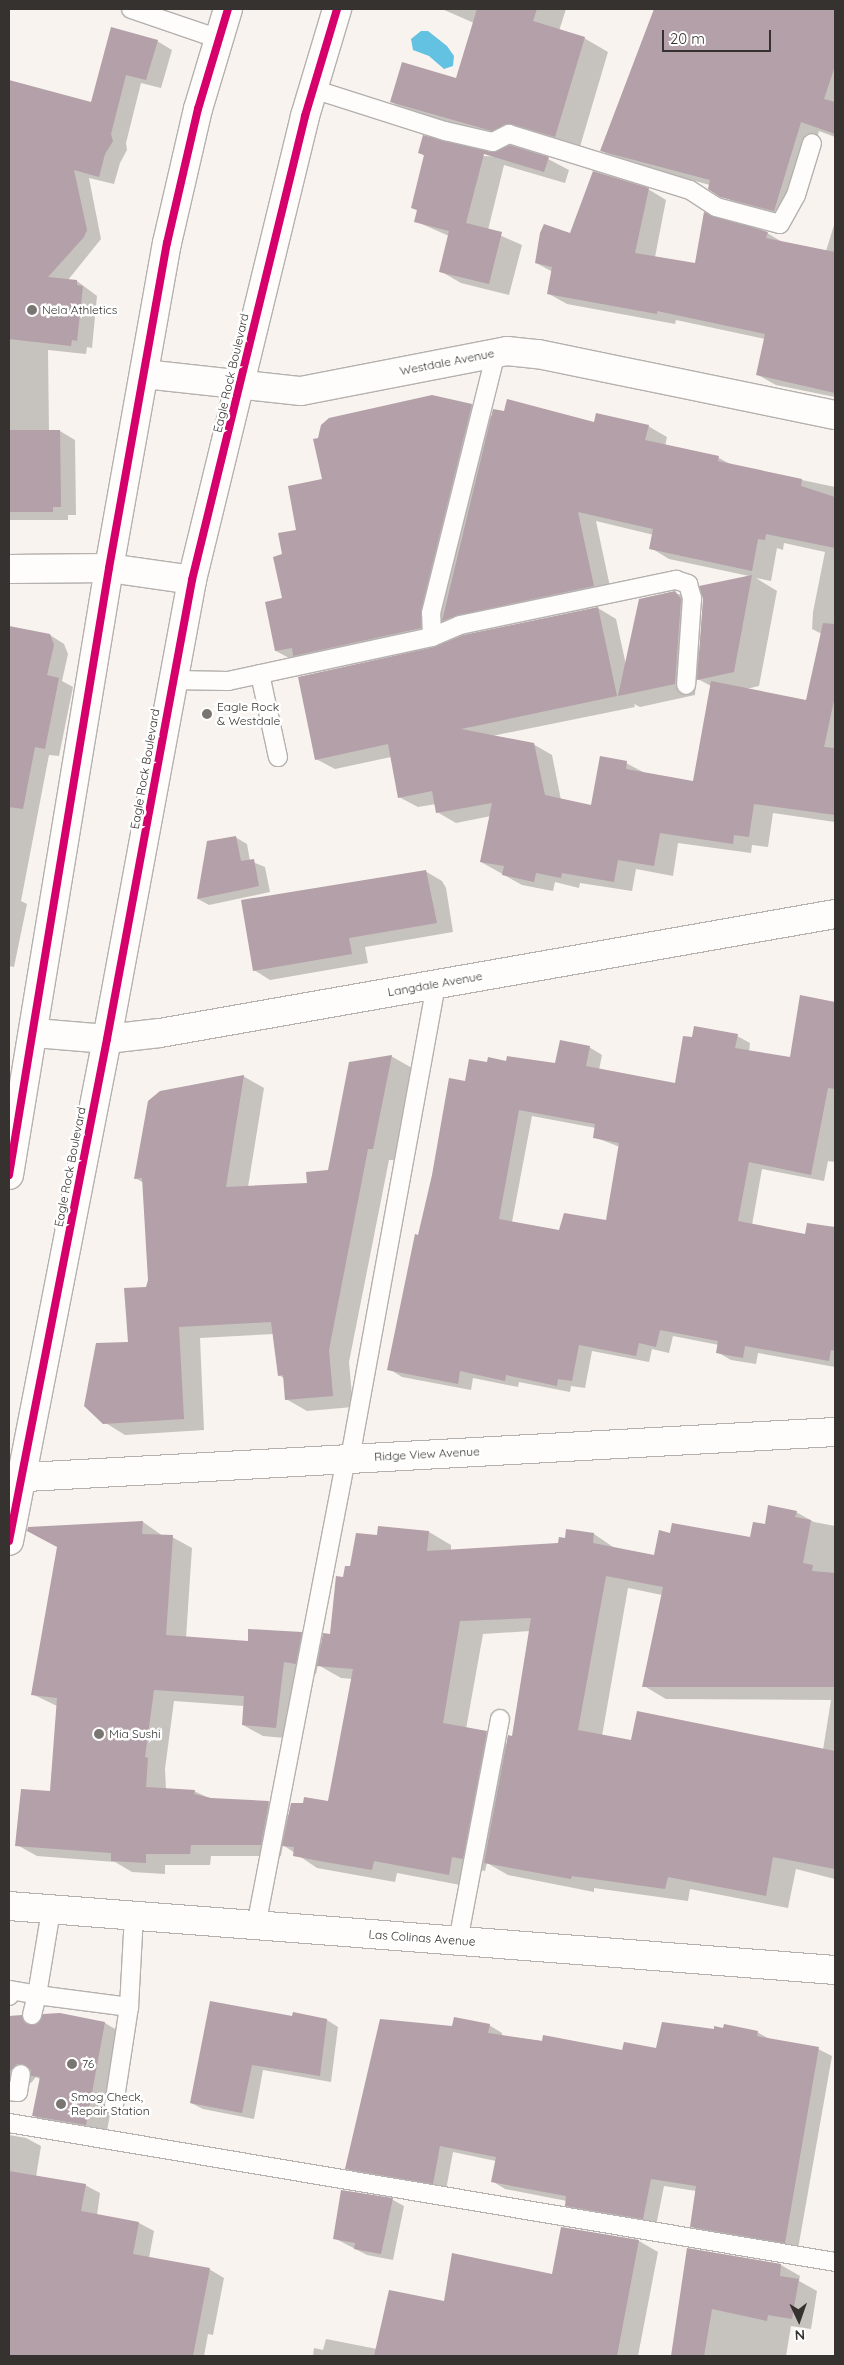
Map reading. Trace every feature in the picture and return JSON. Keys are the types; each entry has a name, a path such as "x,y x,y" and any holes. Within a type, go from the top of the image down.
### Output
{"street":[{"path":"9,1175 35,1033 109,568 167,243 198,109 228,9"},
{"name":"Eagle Rock Boulevard","path":"9,1541 14,1479 107,1039 192,580 313,89 336,9"},
{"name":"Westdale Avenue","path":"144,374 301,391 496,352 538,354 835,415"},
{"path":"9,569 109,568 192,580"},
{"name":"Langdale Avenue","path":"35,1033 107,1039 160,1033 835,914"},
{"name":"Ridge View Avenue","path":"14,1479 835,1432"},
{"name":"Las Colinas Avenue","path":"9,1906 835,1970"}],"lane":[{"path":"131,9 219,39"},
{"path":"313,89 445,131 493,142 509,134 690,190 716,207 780,224 796,195 812,143"},
{"path":"432,637 431,613 496,352"},
{"path":"173,680 228,681 432,637 460,625 676,580 688,584 692,598 686,685"},
{"path":"260,674 278,757"},
{"path":"256,1926 348,1459 436,984"},
{"path":"458,1941 500,1718"},
{"path":"32,2015 51,1910"},
{"path":"114,2105 129,2007 134,1916"},
{"path":"9,1992 129,2007"},
{"path":"9,2090 18,2092 21,2074"},
{"path":"9,2123 835,2262"}],"water":[{"path":"421,31 428,31 447,46 454,56 453,66 444,69 429,56 413,50 411,39"}],"building":[{"path":"477,9 537,9 533,21 585,37 555,137 511,124 492,131 390,102 402,62 456,78"},
{"path":"654,9 835,9 835,66 824,99 835,102 835,134 801,122 774,211 720,197 708,189 710,180 600,151"},
{"path":"111,27 158,40 146,80 126,75 111,134 113,141 105,154 99,177 74,170 87,230 84,237 48,277 77,280 77,285 83,286 77,341 72,340 71,346 9,339 9,80 91,102"},
{"path":"423,135 491,152 510,145 549,157 544,172 484,154 466,223 502,232 489,284 439,272 449,231 414,222 417,210 411,208 424,155 418,153"},
{"path":"593,171 649,188 635,253 695,263 704,212 768,232 766,238 835,252 835,393 756,375 765,334 657,311 657,314 547,294 552,267 535,263 540,233 544,224 570,233"},
{"path":"432,395 472,404 421,610 421,628 293,656 292,648 275,651 265,602 282,598 273,557 282,554 278,533 296,530 288,486 322,479 313,439 318,438 321,425 329,418"},
{"path":"507,399 594,422 596,413 649,425 645,440 719,456 718,461 802,479 801,486 835,497 835,548 766,534 765,540 758,539 752,571 649,549 653,529 578,512 594,586 458,615 442,621 493,409 504,411"},
{"path":"9,430 60,430 61,507 53,507 53,512 9,512"},
{"path":"752,575 734,672 697,680 703,599 699,586"},
{"path":"675,591 681,599 675,684 618,696 639,599"},
{"path":"598,607 617,696 461,729 534,743 545,795 591,805 600,756 627,761 626,769 693,781 711,681 806,700 823,623 835,624 835,696 824,747 835,748 835,815 754,804 749,837 734,835 733,844 660,833 654,866 618,860 614,882 562,873 561,878 536,873 534,882 502,875 504,866 480,862 492,803 436,813 432,791 398,798 388,744 315,760 298,677 434,647 463,635"},
{"path":"9,626 50,634 54,645 47,675 59,678 45,749 35,747 23,809 9,807"},
{"path":"236,836 241,861 254,859 259,886 197,899 207,841"},
{"path":"426,870 437,923 349,938 352,954 253,971 241,900"},
{"path":"800,995 835,1002 835,1089 828,1088 811,1175 749,1162 738,1221 805,1234 807,1223 835,1227 835,1351 831,1350 829,1361 745,1346 743,1358 716,1353 718,1341 660,1330 656,1347 639,1343 636,1356 579,1345 572,1381 558,1379 557,1386 506,1375 505,1381 460,1371 458,1384 387,1370 415,1234 418,1235 432,1175 449,1078 465,1081 469,1059 487,1062 488,1057 506,1061 507,1056 555,1063 560,1040 590,1046 586,1066 675,1083 683,1036 692,1037 694,1026 738,1034 735,1048 790,1057","holes":["519,1110 595,1124 593,1138 619,1143 606,1220 564,1213 559,1230 499,1219"]},
{"path":"392,1055 373,1149 368,1149 329,1350 333,1396 285,1400 283,1375 278,1376 271,1322 179,1327 184,1419 103,1424 84,1406 96,1343 128,1342 124,1288 146,1287 148,1280 142,1178 134,1179 148,1101 160,1091 244,1075 226,1187 307,1183 306,1172 328,1170 349,1062"},
{"path":"768,1505 797,1511 795,1517 811,1520 803,1563 813,1565 812,1571 835,1573 835,1687 642,1687 663,1587 606,1576 578,1730 631,1740 637,1711 835,1751 835,1869 773,1857 766,1896 668,1877 665,1889 572,1876 571,1879 484,1863 508,1735 512,1736 531,1618 460,1621 443,1723 487,1731 463,1859 452,1857 449,1875 374,1861 372,1870 325,1862 293,1856 294,1847 282,1846 291,1803 303,1803 304,1797 328,1801 353,1669 317,1666 323,1633 330,1634 336,1576 343,1577 345,1566 350,1566 356,1533 377,1535 378,1526 429,1531 427,1551 558,1543 559,1537 565,1538 566,1529 594,1533 593,1543 654,1555 659,1530 670,1533 672,1523 750,1537 753,1522 765,1524"},
{"path":"143,1521 142,1534 173,1535 166,1635 248,1641 248,1629 302,1632 296,1664 284,1662 276,1728 242,1725 244,1696 154,1690 145,1757 148,1758 146,1787 195,1790 194,1794 211,1798 269,1801 261,1845 191,1845 190,1854 146,1854 146,1863 111,1861 111,1853 15,1846 21,1789 50,1791 57,1698 31,1695 57,1547 27,1531 28,1527"},
{"path":"210,2001 292,2016 293,2012 327,2019 320,2076 252,2065 242,2113 190,2103"},
{"path":"60,2013 105,2022 86,2125 32,2116 40,2077 31,2076 31,2070 23,2064 17,2064 9,2072 9,2016 22,2015 25,2023 34,2025 43,2014"},
{"path":"454,2017 490,2024 488,2033 542,2041 543,2035 622,2050 624,2042 656,2048 662,2022 714,2029 714,2026 723,2028 724,2024 758,2031 757,2036 819,2047 785,2243 690,2227 696,2186 651,2179 643,2219 565,2206 566,2196 491,2182 496,2157 440,2146 433,2184 345,2169 380,2019 452,2026"},
{"path":"9,2171 86,2184 81,2211 139,2222 133,2254 210,2268 193,2356 9,2356"},
{"path":"341,2190 393,2198 381,2254 354,2249 355,2243 333,2239"},
{"path":"561,2227 639,2240 617,2356 374,2356 389,2290 444,2301 452,2253 552,2274"},
{"path":"687,2248 781,2264 780,2276 799,2279 792,2319 768,2315 767,2321 712,2309 704,2356 671,2356"}],"cycle path":[{"path":"9,1175 109,568 167,243 198,109 228,9"},
{"path":"9,1541 107,1039 192,580 305,116 337,9"}],"place":[{"name":"Nela Athletics","path":"32,310"},
{"name":"Eagle Rock & Westdale","path":"207,714"},
{"name":"Mia Sushi","path":"99,1734"},
{"name":"76","path":"72,2064"},
{"name":"Smog Check, Repair Station","path":"61,2104"}]}
